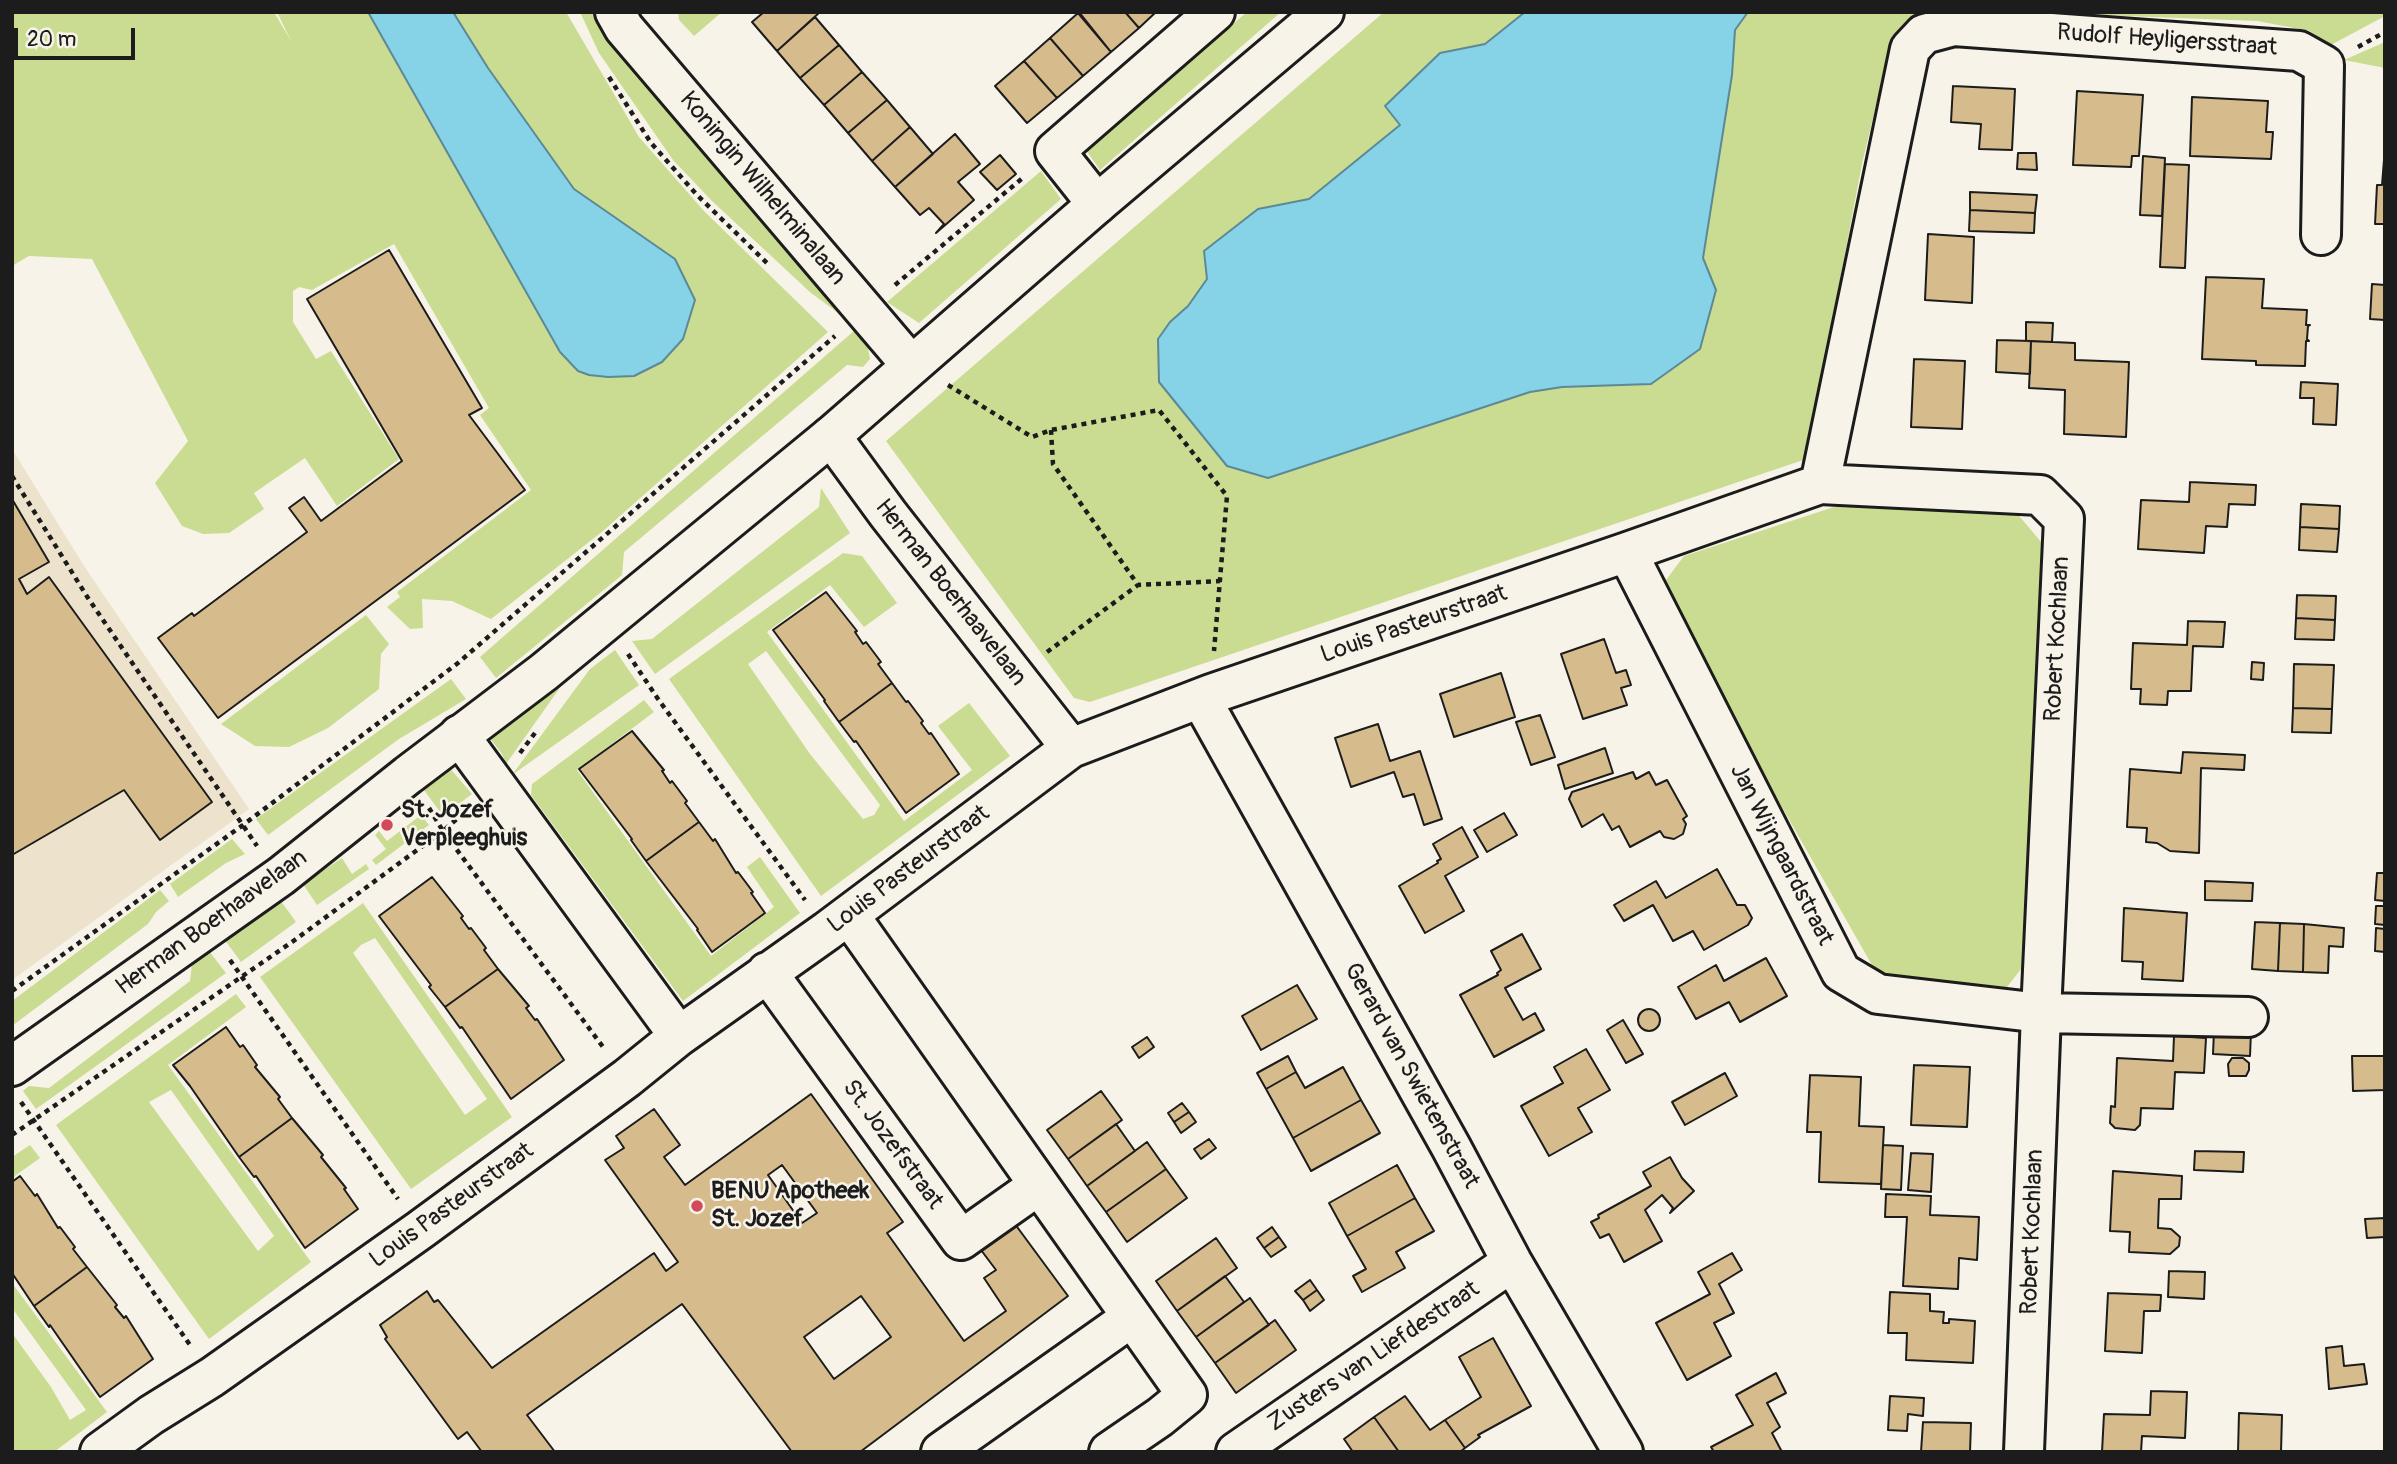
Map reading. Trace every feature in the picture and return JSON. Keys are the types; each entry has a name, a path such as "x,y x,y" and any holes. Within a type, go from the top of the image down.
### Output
{"street":[{"path":"1097,204 1055,151 1215,12"},
{"name":"Herman Boerhaavelaan","path":"12,1066 281,876 607,622 831,436 1097,204 1324,12"},
{"name":"Koningin Wilhelminalaan","path":"626,17 911,365"},
{"name":"Rudolf Heyligersstraat","path":"1820,484 1910,49 1924,34 1954,26 2299,51 2324,65 2321,235"},
{"name":"Herman Boerhaavelaan","path":"831,436 888,514 1071,748"},
{"name":"Louis Pasteurstraat","path":"100,1452 151,1415 212,1377 420,1230 1071,748 1206,696 1820,484"},
{"name":"Robert Kochlaan","path":"1820,484 2040,495 2064,519 2024,1452"},
{"name":"Jan Wijngaardstraat","path":"1627,552 1841,972 1878,994 2041,1013"},
{"name":"Gerard van Swietenstraat","path":"1206,696 1512,1262 1623,1452"},
{"path":"459,735 679,1036"},
{"path":"838,923 1039,1185 1187,1395 1109,1452"},
{"name":"St. Jozefstraat","path":"767,972 961,1240 1039,1185"},
{"path":"2041,1013 2248,1017"},
{"name":"Zusters van Liefdestraat","path":"1236,1452 1512,1262"},
{"path":"941,1452 1132,1317"}],"path":[{"path":"603,66 651,143 698,195 777,273"},
{"path":"12,991 243,825 458,663 864,310 954,238 1055,151"},
{"path":"944,383 1032,437 1051,430 1159,410 1227,496 1206,696"},
{"path":"1051,430 1053,464 1138,585"},
{"path":"12,476 88,598 259,849"},
{"path":"1015,675 1138,585 1220,581"},
{"path":"607,622 654,693 838,923"},
{"path":"12,1135 242,977 443,831 496,784 545,720"},
{"path":"408,775 443,831 626,1078"},
{"path":"242,977 420,1230"},
{"path":"33,1120 212,1377"}],"shaded area":[{"path":"12,449 84,566 249,809 12,980"}],"green space":[{"path":"12,12 274,12 291,41 277,12 368,12 560,352 675,259 574,189 488,68 453,12 566,12 639,137 704,211 828,332 603,531 491,619 452,601 422,599 423,628 410,629 387,607 400,597 397,592 531,490 480,415 489,408 394,244 312,290 299,287 293,291 293,322 316,359 331,351 399,459 337,506 305,458 254,493 264,509 229,533 203,534 182,526 155,483 188,441 92,259 29,256 12,266"},
{"path":"580,12 595,12 851,312 841,315 811,293 712,201 673,160 599,53"},
{"path":"678,12 722,12 694,36 679,20"},
{"path":"1247,12 1281,12 1100,170 1086,150"},
{"path":"1384,12 1935,12 1915,18 1892,39 1862,164 1806,459 1090,702 1074,698 886,441"},
{"path":"2022,12 2385,12 2385,16 2329,46 2310,31 2257,21"},
{"path":"2385,42 2385,68 2344,60"},
{"path":"1041,171 1061,199 919,323 887,302"},
{"path":"863,323 870,359 863,367 847,365 624,552 622,575 496,678 480,657"},
{"path":"821,488 850,533 655,674 632,641 652,639 819,507"},
{"path":"1837,506 2015,511 2047,549 2029,959 2003,992 1927,990 1877,974 1675,619 1666,580 1684,556"},
{"path":"843,553 862,556 897,603 864,627 830,585 767,632 904,821 972,770 938,726 969,703 1010,756 821,896 669,679","holes":["766,651 880,805 874,815 863,819 810,754 748,664"]},
{"path":"366,615 389,644 381,654 379,689 328,728 289,747 255,746 221,724"},
{"path":"615,650 639,685 512,775 590,669"},
{"path":"451,679 466,699 399,739 268,835 256,819"},
{"path":"555,685 559,689 506,764 489,737"},
{"path":"644,700 654,712 577,770 711,956 774,907 747,867 760,857 800,913 683,1001 531,795 532,784"},
{"path":"448,766 472,794 443,816 421,786"},
{"path":"421,815 429,825 376,865 372,860 386,849 375,835 379,831 387,841"},
{"path":"232,839 245,854 226,863 178,897 170,884"},
{"path":"342,858 352,874 366,864 369,869 317,905 303,884"},
{"path":"160,890 169,901 156,912 148,924 12,1026 12,1001"},
{"path":"276,894 296,922 241,962 221,935"},
{"path":"363,903 512,1117 411,1189 260,977","holes":["375,938 487,1099 465,1115 353,953 361,945"]},
{"path":"209,951 226,973 36,1109 23,1091 29,1086 49,1088 190,981 192,964"},
{"path":"236,994 246,1007 168,1065 311,1262 209,1339 56,1125","holes":["171,1090 274,1236 258,1251 149,1102"]},
{"path":"30,1145 40,1158 12,1178 12,1157"},
{"path":"12,1283 107,1412 54,1452 12,1452 12,1333 51,1387 70,1420 86,1410 12,1308"}],"water":[{"path":"368,12 453,12 488,68 574,189 675,259 695,300 683,339 662,362 634,376 608,377 578,371 560,352"},
{"path":"1525,12 1748,12 1735,30 1732,75 1703,258 1716,290 1700,349 1651,384 1562,387 1530,392 1268,478 1227,466 1159,382 1158,339 1170,322 1188,306 1207,279 1204,251 1258,209 1309,199 1400,125 1385,106 1440,53 1485,44"}],"building":[{"path":"764,12 820,12 777,51 752,22"},
{"path":"1079,12 1125,12 1139,28 1111,52"},
{"path":"1125,12 1156,12 1139,28"},
{"path":"1078,13 1111,52 1083,76 1050,38"},
{"path":"815,17 839,45 800,78 777,51"},
{"path":"1050,38 1083,76 1057,98 1024,61"},
{"path":"839,45 862,72 824,105 800,78"},
{"path":"1024,61 1057,98 1027,123 995,86"},
{"path":"862,72 887,100 848,133 824,105"},
{"path":"1953,86 2015,89 2012,150 1979,149 1981,124 1951,122"},
{"path":"2077,91 2143,95 2139,156 2132,156 2131,167 2073,165"},
{"path":"2192,97 2268,101 2266,132 2273,132 2271,159 2190,156"},
{"path":"887,100 910,127 872,161 848,133"},
{"path":"910,127 933,154 895,187 872,161"},
{"path":"955,134 980,164 958,182 974,200 936,233 944,224 929,208 920,215 895,187"},
{"path":"2385,147 2385,224 2375,224 2377,185 2382,185"},
{"path":"2018,153 2036,153 2037,170 2017,169"},
{"path":"1000,155 1016,174 997,190 980,172"},
{"path":"2143,156 2165,158 2162,216 2140,215"},
{"path":"2165,164 2189,165 2185,268 2160,267"},
{"path":"1970,192 2037,195 2035,213 1970,210"},
{"path":"1970,210 2035,213 2034,233 1969,231"},
{"path":"1928,234 1974,237 1972,303 1925,300"},
{"path":"389,250 482,408 469,415 525,490 218,718 158,638 192,613 194,616 307,532 289,508 304,497 321,521 402,461 307,299"},
{"path":"2206,277 2264,279 2262,308 2307,310 2306,325 2310,325 2305,366 2256,365 2256,361 2202,359"},
{"path":"2372,284 2385,285 2385,320 2370,319"},
{"path":"2026,322 2053,323 2052,342 2026,341"},
{"path":"1997,340 2031,341 2030,374 1996,372"},
{"path":"2031,341 2075,343 2075,360 2129,362 2126,437 2064,434 2065,390 2029,388"},
{"path":"1914,359 1965,361 1962,429 1911,427"},
{"path":"2301,382 2338,384 2336,425 2313,424 2314,398 2300,398"},
{"path":"2190,482 2256,485 2255,505 2229,504 2227,527 2206,526 2204,553 2138,549 2141,500 2189,502"},
{"path":"12,499 49,562 19,579 27,594 49,577 212,802 160,840 124,790 12,855"},
{"path":"2301,504 2340,506 2339,529 2300,527"},
{"path":"2300,527 2339,529 2337,552 2299,550"},
{"path":"826,592 857,631 855,632 863,644 866,642 881,662 878,664 892,683 839,722 773,630"},
{"path":"2297,595 2336,596 2335,620 2296,618"},
{"path":"2296,618 2335,620 2334,640 2295,639"},
{"path":"2188,621 2225,622 2223,647 2193,646 2191,691 2168,691 2167,705 2140,704 2141,689 2131,689 2133,643 2187,645"},
{"path":"1604,639 1616,673 1626,670 1631,685 1621,688 1627,705 1583,719 1561,654"},
{"path":"2252,662 2264,663 2263,680 2251,679"},
{"path":"2294,664 2334,665 2332,709 2293,708"},
{"path":"1501,673 1515,717 1454,737 1440,694"},
{"path":"892,683 923,721 921,723 959,774 906,813 856,741 854,742 839,722"},
{"path":"2293,708 2332,709 2331,733 2292,732"},
{"path":"1540,715 1555,757 1531,765 1516,722"},
{"path":"1378,724 1390,761 1420,751 1442,819 1424,825 1414,794 1403,797 1394,772 1351,787 1335,738"},
{"path":"632,731 664,770 662,771 670,783 672,781 687,801 685,803 699,822 646,861 579,769"},
{"path":"1605,748 1613,773 1565,789 1558,765"},
{"path":"2183,752 2245,755 2244,770 2201,768 2199,853 2170,851 2157,843 2146,842 2147,828 2127,827 2130,769 2181,773"},
{"path":"1633,772 1636,779 1649,772 1656,785 1667,780 1687,816 1683,819 1686,824 1683,834 1674,839 1664,837 1660,831 1630,847 1619,826 1612,830 1603,814 1582,827 1569,799 1572,792"},
{"path":"1504,813 1517,835 1487,852 1474,830"},
{"path":"699,822 713,841 715,839 765,913 712,952 698,929 646,861"},
{"path":"1462,827 1478,857 1445,876 1464,911 1425,933 1399,886 1438,863 1441,859 1433,844"},
{"path":"1717,869 1737,905 1745,905 1752,918 1748,925 1704,950 1693,931 1673,941 1653,905 1624,921 1614,905 1656,881 1666,898"},
{"path":"2377,873 2385,873 2385,901 2375,900"},
{"path":"432,877 486,948 484,950 498,969 445,1007 379,916"},
{"path":"2205,881 2253,883 2252,901 2205,900"},
{"path":"2376,906 2385,906 2385,925 2375,924"},
{"path":"2124,908 2187,913 2183,981 2142,979 2143,962 2122,961"},
{"path":"2255,922 2280,923 2278,971 2252,969"},
{"path":"2280,923 2304,924 2303,972 2278,971"},
{"path":"2304,924 2344,928 2343,947 2329,946 2328,973 2303,972"},
{"path":"2376,928 2385,929 2385,952 2375,951"},
{"path":"1522,934 1541,969 1505,988 1523,1020 1535,1013 1544,1030 1494,1057 1460,995 1498,975 1501,970 1491,951"},
{"path":"1766,958 1787,996 1740,1022 1729,1002 1696,1019 1678,987 1716,965 1724,981"},
{"path":"498,969 529,1006 526,1008 535,1020 537,1019 564,1060 511,1099 462,1027 460,1028 445,1007"},
{"path":"1297,985 1317,1019 1261,1050 1242,1016"},
{"path":"1645,1009 1653,1009 1660,1016 1660,1024 1653,1031 1645,1031 1638,1024 1638,1016"},
{"path":"1623,1020 1643,1054 1626,1063 1607,1030"},
{"path":"226,1027 240,1047 243,1045 257,1065 255,1067 280,1097 278,1099 292,1118 239,1157 173,1065"},
{"path":"2214,1031 2251,1031 2250,1056 2213,1054"},
{"path":"2174,1036 2206,1038 2204,1073 2175,1072 2173,1109 2141,1108 2140,1125 2135,1130 2115,1128 2110,1123 2111,1106 2115,1107 2117,1058 2173,1061"},
{"path":"1147,1037 1154,1047 1139,1058 1132,1047"},
{"path":"1586,1049 1610,1090 1578,1108 1592,1132 1549,1156 1521,1106 1563,1083 1554,1067"},
{"path":"1288,1056 1296,1072 1266,1089 1257,1073"},
{"path":"2352,1056 2385,1056 2385,1090 2353,1091"},
{"path":"2232,1058 2243,1058 2249,1063 2246,1076 2229,1076 2228,1064"},
{"path":"1914,1065 1970,1067 1967,1127 1911,1125"},
{"path":"1343,1067 1361,1100 1293,1138 1266,1089 1296,1072 1305,1088"},
{"path":"1725,1073 1737,1096 1685,1125 1672,1102"},
{"path":"1810,1075 1861,1077 1859,1126 1884,1127 1881,1184 1819,1182 1821,1132 1807,1132"},
{"path":"1101,1091 1122,1120 1068,1159 1047,1130"},
{"path":"811,1094 903,1222 887,1233 964,1341 1006,1311 984,1278 996,1270 978,1246 1012,1220 1068,1296 860,1452 792,1452 682,1304 527,1415 555,1452 482,1452 467,1432 458,1439 385,1339 387,1337 380,1325 427,1291 434,1302 438,1300 492,1368 654,1253 666,1271 678,1262 605,1160 624,1148 616,1136 654,1109 680,1145 664,1157 685,1185","holes":["782,1165 817,1213 802,1223 768,1175","861,1296 891,1337 834,1379 804,1337"]},
{"path":"1361,1100 1380,1133 1311,1171 1293,1138"},
{"path":"1182,1103 1189,1112 1174,1122 1168,1113"},
{"path":"1189,1112 1196,1122 1181,1133 1174,1122"},
{"path":"292,1118 323,1155 321,1157 346,1188 344,1189 358,1209 305,1248 256,1176 254,1177 239,1157"},
{"path":"1116,1124 1135,1151 1087,1186 1068,1159"},
{"path":"1209,1139 1216,1148 1201,1159 1194,1149"},
{"path":"1147,1142 1166,1169 1106,1212 1087,1186"},
{"path":"1883,1145 1903,1146 1901,1190 1881,1189"},
{"path":"2195,1151 2244,1152 2243,1172 2194,1170"},
{"path":"1911,1153 1933,1154 1931,1192 1908,1190"},
{"path":"1670,1157 1682,1178 1694,1191 1670,1213 1673,1208 1662,1195 1645,1210 1662,1241 1624,1262 1609,1234 1600,1238 1591,1222 1599,1218 1598,1215 1651,1186 1643,1172"},
{"path":"1397,1165 1415,1198 1347,1236 1329,1203"},
{"path":"1166,1169 1187,1198 1127,1242 1106,1212"},
{"path":"2113,1171 2182,1176 2181,1199 2159,1199 2158,1228 2171,1229 2180,1237 2179,1246 2170,1254 2129,1252 2130,1232 2110,1231"},
{"path":"20,1176 35,1196 37,1194 87,1267 34,1306 12,1273 12,1182"},
{"path":"1886,1194 1931,1196 1930,1215 1979,1217 1977,1260 1959,1258 1958,1289 1903,1286 1907,1217 1885,1217"},
{"path":"1415,1198 1434,1231 1396,1252 1405,1268 1362,1292 1353,1276 1366,1269 1347,1236"},
{"path":"2385,1218 2385,1237 2367,1238 2365,1219"},
{"path":"1272,1227 1279,1237 1264,1248 1257,1238"},
{"path":"1279,1237 1286,1247 1271,1257 1264,1248"},
{"path":"1216,1238 1237,1268 1177,1311 1156,1281"},
{"path":"1732,1253 1742,1270 1719,1284 1734,1313 1714,1323 1731,1356 1687,1380 1656,1323 1710,1294 1698,1272"},
{"path":"87,1267 117,1305 115,1307 124,1318 126,1316 153,1359 100,1397 34,1306"},
{"path":"2169,1271 2205,1272 2204,1299 2168,1297"},
{"path":"1225,1276 1244,1302 1196,1337 1177,1311"},
{"path":"1310,1280 1317,1290 1303,1300 1295,1291"},
{"path":"1317,1290 1324,1300 1310,1311 1303,1300"},
{"path":"1890,1292 1930,1294 1930,1311 1944,1312 1943,1323 1949,1323 1949,1319 1975,1321 1973,1363 1906,1360 1907,1333 1888,1333"},
{"path":"2108,1293 2161,1295 2160,1311 2144,1311 2142,1353 2105,1351"},
{"path":"1250,1298 1269,1325 1215,1363 1196,1337"},
{"path":"1275,1320 1296,1350 1236,1393 1215,1363"},
{"path":"1493,1338 1531,1406 1478,1435 1480,1437 1465,1448 1445,1420 1481,1397 1459,1357"},
{"path":"2342,1346 2344,1366 2364,1364 2367,1384 2329,1389 2326,1348"},
{"path":"1776,1373 1786,1393 1767,1403 1780,1427 1772,1433 1782,1452 1714,1452 1711,1447 1753,1425 1736,1395"},
{"path":"2151,1391 2187,1392 2185,1438 2142,1436 2141,1452 2102,1452 2104,1414 2150,1415"},
{"path":"1405,1396 1430,1430 1445,1420 1465,1448 1460,1452 1399,1452 1374,1417"},
{"path":"1890,1396 1924,1398 1923,1416 1908,1414 1907,1431 1888,1430"},
{"path":"2239,1413 2282,1415 2281,1452 2238,1452"},
{"path":"1374,1417 1399,1452 1353,1452 1344,1439"},
{"path":"1923,1422 1971,1423 1970,1452 1921,1452"}],"place":[{"name":"St. Jozef Verpleeghuis","path":"387,825"},
{"name":"BENU Apotheek St. Jozef","path":"697,1206"}]}
